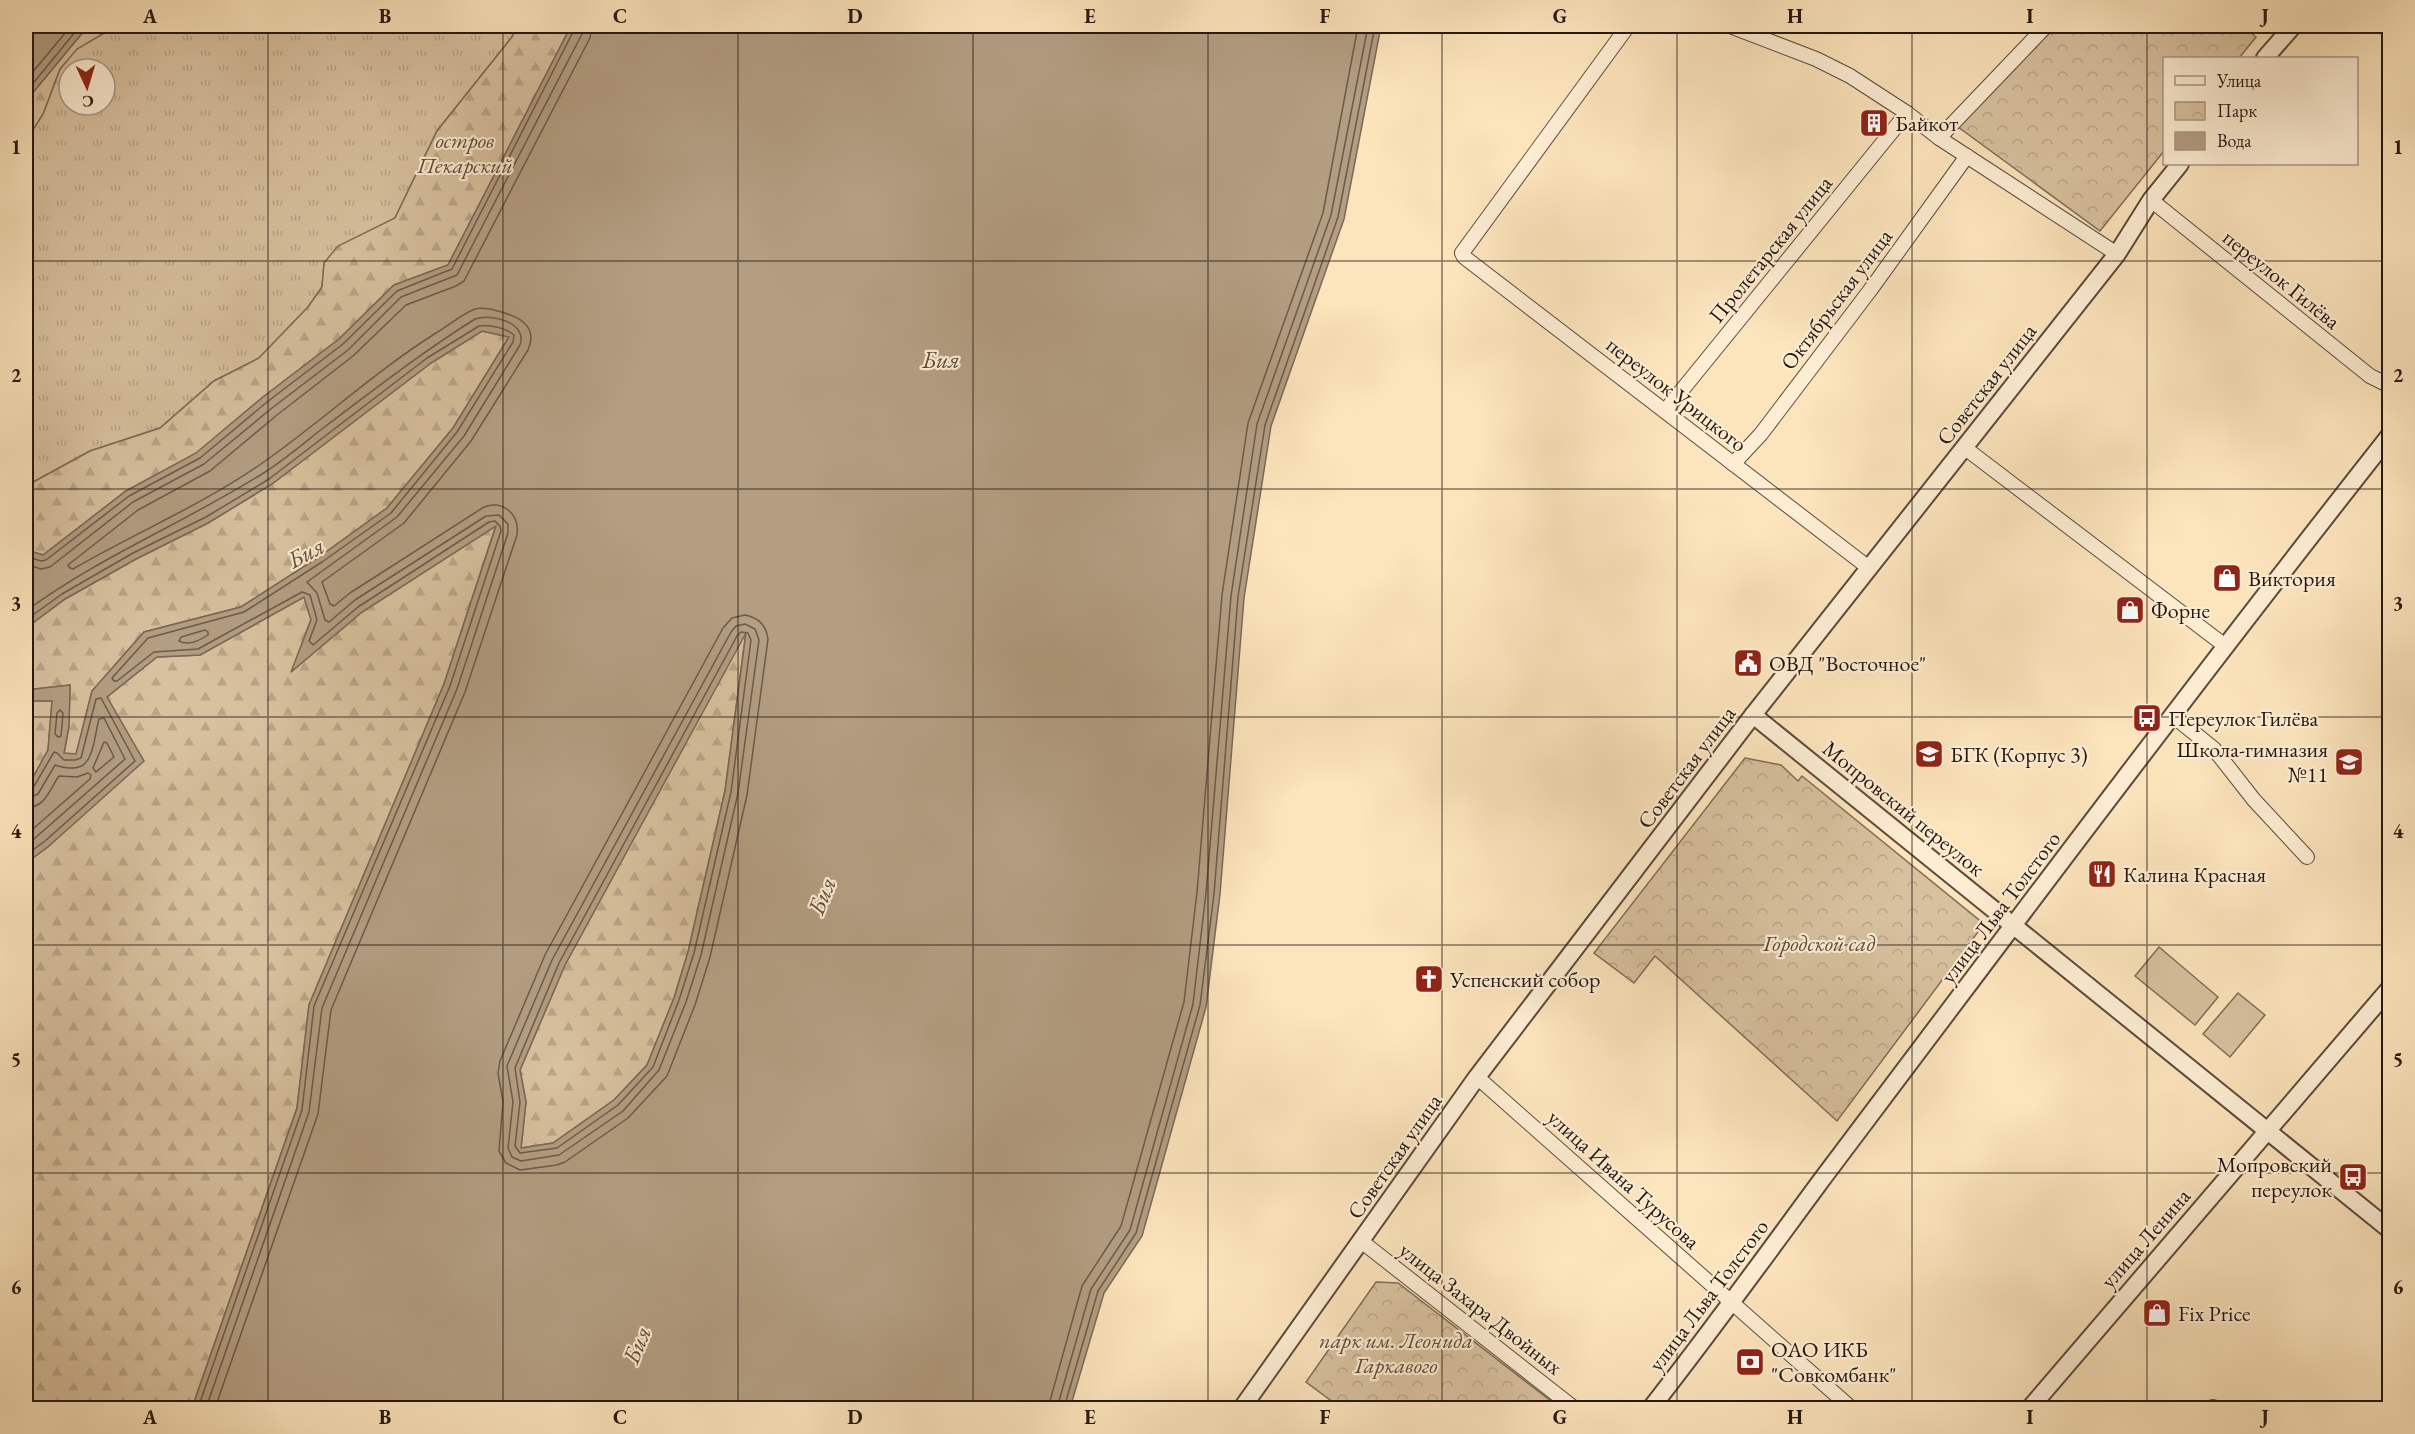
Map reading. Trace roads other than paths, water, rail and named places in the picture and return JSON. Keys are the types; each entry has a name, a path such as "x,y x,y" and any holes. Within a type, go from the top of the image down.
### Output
{"street":[{"name":"переулок Урицкого","path":"1628,26 1462,253 1464,257 1869,568"},
{"path":"1730,26 1816,59 1850,76 1907,113 1939,138 2117,254"},
{"path":"1939,138 2046,26"},
{"path":"2266,57 2293,26"},
{"name":"Пролетарская улица","path":"1665,411 1907,113"},
{"name":"Октябрьская улица","path":"1733,464 1761,434 1967,156"},
{"name":"Советская улица","path":"1242,1408 1477,1077 1753,716 2117,254 2151,200 2179,165"},
{"name":"переулок Гилёва","path":"2151,200 2370,376 2390,386"},
{"name":"улица Льва Толстого","path":"1651,1408 1732,1304 1825,1176 2224,645 2390,435"},
{"path":"1965,448 2224,645"},
{"path":"2172,715 2214,749 2254,800 2307,857"},
{"name":"Мопровский переулок","path":"1753,716 2390,1230"},
{"name":"улица Ленина","path":"2030,1408 2390,988"},
{"name":"улица Ивана Турусова","path":"1477,1077 1851,1408"},
{"name":"улица Захара Двойных","path":"1361,1241 1574,1408"}],"water":[{"path":"26,26 88,26 62,57 57,57 57,64 26,101"},
{"name":"Бия","path":"571,26 1381,26 1344,219 1271,426 1244,598 1220,894 1206,1007 1142,1236 1104,1293 1070,1408 192,1408 297,1108 309,1005 444,684 496,526 362,612 291,672 311,620 304,597 200,655 157,657 107,697 144,761 49,846 26,863 26,790 48,750 52,701 26,701 26,690 70,685 69,726 64,753 76,754 92,691 144,632 241,607 319,557 387,508 453,428 509,337 482,331 431,363 272,484 208,523 136,559 65,599 26,628 26,550 43,555 126,491 196,453 263,397 339,339 394,285 448,265","holes":["746,633 725,791 688,952 674,998 647,1065 614,1100 553,1143 521,1148 526,1102 520,1070 565,965"]}],"place":[{"name":"Байкот","path":"1874,123"},
{"name":"Виктория","path":"2227,578"},
{"name":"Форне","path":"2130,610"},
{"name":"ОВД \"Восточное\"","path":"1748,663"},
{"name":"Переулок Гилёва","path":"2147,718"},
{"name":"БГК (Корпус 3)","path":"1929,754"},
{"name":"Школа-гимназия №11","path":"2349,762"},
{"name":"Калина Красная","path":"2102,874"},
{"name":"Успенский собор","path":"1429,979"},
{"name":"Мопровский переулок","path":"2353,1177"},
{"name":"Fix Price","path":"2157,1313"},
{"name":"ОАО ИКБ \"Совкомбанк\"","path":"1750,1362"}],"park label":[{"name":"остров Пекарский","path":"465,152"},
{"name":"Городской сад","path":"1819,943"},
{"name":"парк им. Леонида Гаркавого","path":"1396,1352"}]}
